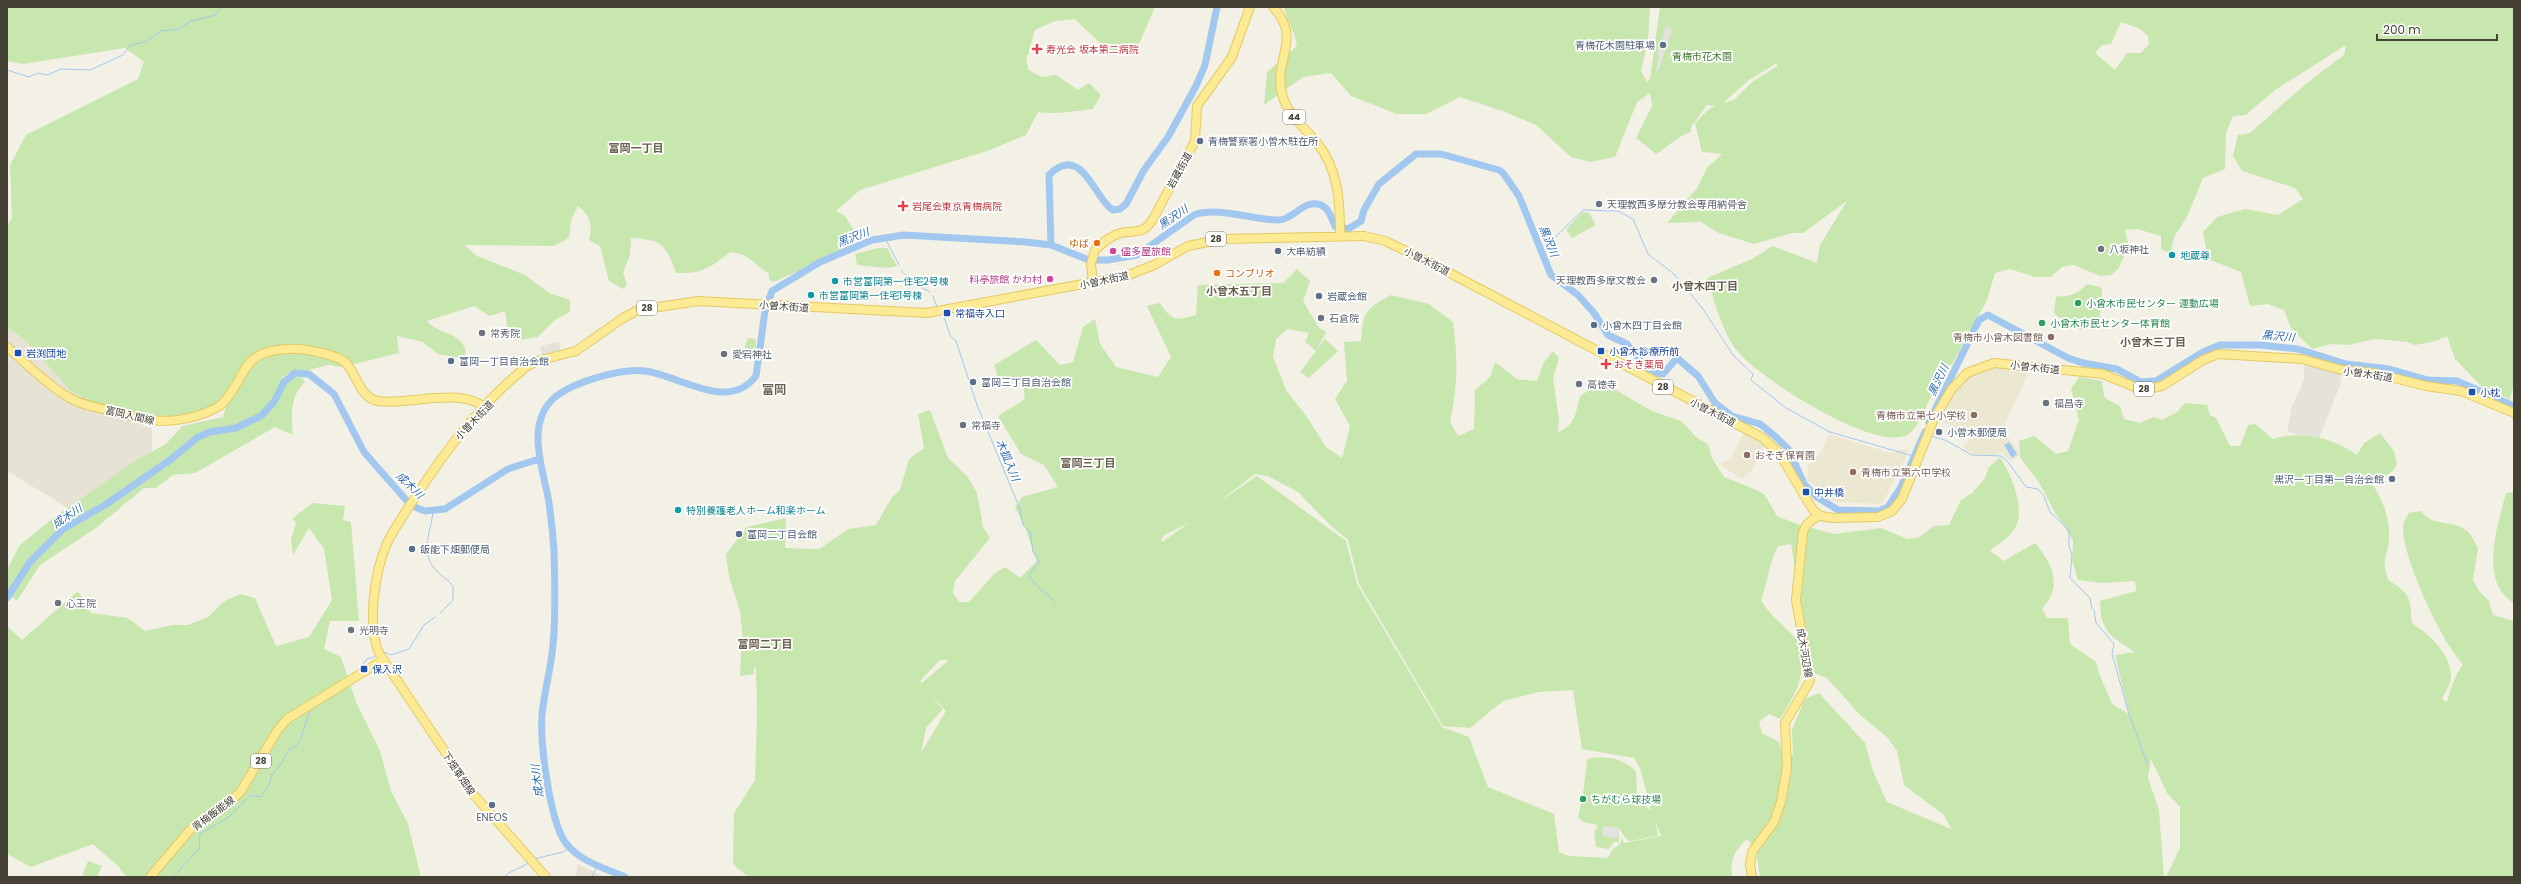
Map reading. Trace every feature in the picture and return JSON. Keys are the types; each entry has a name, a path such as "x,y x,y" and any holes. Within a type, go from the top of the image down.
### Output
{"main road":[{"name":"岩蔵街道","path":"1094,283 1091,262 1094,250 1114,236 1122,233 1137,232 1150,223 1195,141 1197,106 1232,57 1250,7"},
{"name":"44","path":"1273,7 1283,20 1288,36 1280,76 1282,96 1291,113 1317,143 1329,162 1337,187 1340,235"},
{"name":"小曽木街道","path":"383,660 375,642 372,613 384,553 403,516 450,445 526,367 537,361 576,351 623,318 636,311 698,301 927,313 1094,283 1135,273 1181,249 1213,240 1340,235 1367,236 1394,244 1761,437 1779,453 1811,507 1819,514 1832,518 1874,517 1892,511 1902,499 1934,419 1951,390 1967,373 1994,363 2109,375 2135,387 2147,389 2162,386 2203,360 2218,354 2233,353 2304,359 2342,370 2374,373 2432,387 2461,390 2514,413"},
{"name":"富岡入間線","path":"7,347 69,398 155,422 178,421 218,407 227,398 250,361 267,353 287,349 310,352 341,360 348,366 364,392 378,401 450,398 479,404 485,408"},
{"name":"成木河辺線","path":"1752,877 1750,865 1752,852 1774,822 1781,802 1787,767 1785,723 1810,681 1796,600 1803,532 1807,524 1819,514"},
{"name":"青梅飯能線","path":"150,877 190,830 229,803 241,791 287,719 383,660"},
{"name":"下畑軍畑線","path":"383,660 474,795 546,877"}],"shaded area":[{"name":"青梅花木園駐車場","path":"1666,26 1673,29 1658,71 1656,70 1659,56 1657,54"},
{"path":"7,327 24,339 71,391 152,429 152,453 73,511 7,471"},
{"path":"559,342 561,353 542,356 540,346"},
{"path":"2304,363 2340,373 2341,376 2341,383 2318,441 2287,431 2292,407 2304,380"},
{"name":"青梅市立第七小学校","path":"2001,367 2030,369 2006,422 2006,434 2021,455 2010,461 2001,452 1996,456 1972,454 1963,447 1972,437 1938,419 1951,396 1968,378 1990,368"},
{"name":"おそぎ保育園","path":"1745,430 1766,443 1752,470 1742,479 1722,466 1722,463 1731,458"},
{"name":"青梅市立第六中学校","path":"1829,434 1891,453 1904,449 1909,450 1882,504 1836,502 1807,480 1809,464 1820,454"},
{"path":"1604,826 1619,828 1618,839 1603,836 1602,830"},
{"path":"578,864 604,877 575,877"}],"green space":[{"path":"7,7 1155,7 1139,44 1124,54 1109,52 1075,19 1055,21 1035,30 1026,61 1029,70 1042,77 1056,75 1078,90 1089,83 1101,95 1093,109 1058,113 1038,112 1026,135 990,150 860,190 836,211 845,216 858,237 849,248 774,282 769,280 769,274 747,257 730,252 705,269 693,272 676,273 669,255 661,245 650,240 631,238 630,255 623,272 627,285 623,289 609,281 600,246 589,240 591,230 590,221 582,209 578,206 571,220 569,238 553,246 464,245 477,256 525,275 549,293 570,300 570,312 555,320 538,337 517,340 508,333 505,311 490,316 474,306 427,321 437,329 455,337 460,341 464,346 466,353 461,358 438,354 423,342 397,336 399,353 343,367 328,365 309,370 292,371 281,378 301,377 305,382 300,387 294,400 292,414 293,435 275,427 195,473 173,475 156,488 144,488 96,528 40,565 17,601 7,592 7,570 19,546 52,519 135,461 166,444 182,426 223,417 226,406 220,400 211,407 177,418 160,419 94,403 71,391 24,339 7,327 7,226 12,218 10,165 26,135 138,79 144,62 125,48 23,64 7,61"},
{"name":"青梅市花木園","path":"1284,7 1650,7 1648,41 1641,71 1647,82 1650,79 1660,7 2514,7 2514,385 2510,399 2483,388 2455,359 2447,336 2436,341 2415,345 2408,342 2375,339 2348,345 2331,344 2312,349 2291,328 2284,310 2268,304 2250,306 2241,272 2208,259 2203,232 2217,217 2245,209 2278,215 2303,199 2295,188 2242,171 2233,156 2238,135 2250,133 2308,82 2344,55 2346,45 2275,90 2246,115 2233,116 2226,133 2225,169 2203,178 2187,217 2175,235 2170,253 2161,249 2161,236 2137,229 2125,230 2129,246 2118,269 2111,275 2100,276 2074,265 2062,267 2051,277 2035,277 2010,269 1995,273 1987,300 1952,364 1942,369 1920,420 1911,432 1896,437 1875,435 1850,425 1822,412 1795,396 1751,365 1739,353 1728,336 1707,278 1752,259 1773,246 1817,263 1820,245 1847,201 1803,233 1792,233 1754,244 1719,233 1701,222 1667,223 1697,188 1707,168 1722,154 1702,152 1695,123 1709,109 1715,106 1707,105 1691,127 1691,132 1678,138 1656,154 1636,138 1652,106 1650,93 1637,102 1615,157 1590,162 1571,157 1536,125 1505,112 1460,97 1426,114 1397,114 1351,96 1331,73 1303,77 1264,105 1267,72 1297,46 1295,36","holes":["2121,22 2140,29 2148,36 2149,44 2141,53 2127,53 2115,70 2095,53 2102,45 2111,44","1777,63 1777,66 1752,82 1734,100 1723,103 1749,80"]},
{"path":"1582,212 1589,213 1596,225 1572,238 1566,230"},
{"path":"878,248 887,248 897,266 887,268 857,265 855,254"},
{"path":"1297,269 1310,281 1303,301 1319,328 1326,332 1316,351 1305,342 1309,333 1287,329 1276,339 1273,357 1286,390 1307,417 1326,447 1342,458 1350,426 1335,399 1347,381 1344,342 1361,341 1363,324 1367,312 1376,304 1391,295 1429,304 1453,322 1456,349 1456,384 1450,422 1458,436 1474,429 1475,390 1490,377 1495,362 1517,379 1537,381 1544,362 1553,351 1559,358 1553,378 1559,421 1558,433 1572,422 1580,396 1602,382 1652,411 1681,421 1697,438 1708,444 1712,458 1724,477 1757,490 1765,495 1777,516 1797,524 1834,534 1881,528 1908,539 1919,537 1934,526 1949,525 1961,500 1972,493 1985,478 1989,467 2000,457 2013,483 2019,514 2017,523 2011,534 1990,551 2004,561 2035,543 2051,567 2054,584 2052,592 2042,609 2047,618 2068,618 2070,644 2096,662 2097,668 2112,704 2129,714 2115,655 2135,652 2119,642 2108,632 2102,620 2100,601 2136,591 2135,581 2102,583 2078,580 2072,560 2073,540 2053,509 2040,484 2020,457 2019,441 2034,436 2056,454 2068,451 2079,420 2071,389 2079,377 2102,381 2106,398 2120,406 2124,419 2140,423 2154,417 2162,420 2177,412 2185,403 2207,405 2210,415 2216,418 2230,446 2240,446 2248,425 2255,424 2273,439 2295,435 2317,437 2338,444 2357,455 2364,443 2380,433 2394,451 2397,464 2393,471 2372,484 2381,498 2388,522 2389,539 2385,563 2386,574 2388,580 2401,589 2408,597 2411,607 2412,623 2437,644 2446,657 2451,673 2451,680 2442,699 2447,702 2458,672 2463,664 2445,638 2416,578 2404,541 2403,525 2409,513 2421,511 2432,520 2457,525 2468,532 2478,548 2473,580 2479,591 2489,601 2493,615 2514,621 2514,877 2166,877 2180,848 2180,807 2167,793 2151,759 2148,778 2159,810 2164,877 1760,877 1756,850 1747,839 1736,852 1732,861 1732,877 748,877 733,864 734,813 755,780 757,711 756,668 754,667 754,674 740,676 741,651 744,651 740,611 729,577 726,554 747,527 786,518 785,548 819,549 848,529 876,525 892,497 900,490 909,459 924,448 918,414 930,410 948,458 967,476 977,493 983,527 990,538 955,581 953,593 959,602 969,602 995,573 1005,567 1020,578 1037,561 1026,530 1015,507 1022,497 1058,487 1044,465 1021,454 998,416 1025,399 1022,379 999,381 994,365 1036,340 1060,365 1073,362 1083,327 1095,319 1100,344 1116,367 1158,377 1171,357 1147,306 1160,303 1171,316 1179,319 1196,315 1198,285 1283,283","holes":["1255,474 1268,476 1298,492 1330,525 1348,540 1359,584 1443,726 1470,728 1503,701 1539,692 1573,690 1582,749 1634,758 1640,768 1651,810 1640,803 1637,792 1636,771 1619,760 1601,757 1587,759 1583,794 1578,817 1583,822 1598,825 1594,833 1596,847 1609,849 1614,842 1619,842 1619,828 1626,839 1630,841 1658,836 1655,821 1661,836 1624,843 1622,838 1620,844 1613,849 1608,858 1569,856 1559,852 1554,814 1488,787 1469,737 1442,727 1357,584 1346,541 1257,476 1216,504","1189,523 1162,542 1161,541 1164,535","1791,544 1813,673 1827,678 1860,715 1887,737 1897,751 1904,785 1944,815 1951,829 1887,802 1873,771 1865,743 1819,693 1805,699 1792,729 1793,754 1784,763 1779,742 1762,733 1759,722 1769,714 1780,719 1794,696 1800,680 1801,672 1799,646 1797,640 1773,616 1761,600 1778,546","940,660 949,660 922,683 920,681","926,688 946,711 921,753 926,728 943,709"]},
{"name":"小曾木市民センター 運動広場","path":"2087,284 2100,287 2102,290 2099,325 2089,326 2084,330 2072,328 2054,313 2056,296 2073,294"},
{"path":"748,338 756,339 755,357 745,356 745,346"},
{"path":"1325,339 1338,351 1309,378 1300,372"},
{"path":"2514,492 2514,603 2503,594 2496,581 2494,552 2499,520 2506,493"},
{"path":"312,503 345,506 343,520 351,522 359,621 330,621 324,649 341,657 356,702 380,751 391,791 408,824 421,877 126,877 118,866 93,844 31,867 7,854 7,626 22,640 78,591 91,613 128,618 145,631 173,625 188,625 208,617 223,602 240,594 255,598 276,646 309,637 332,600 324,549 309,528 293,555 291,540 296,522 292,519"},
{"path":"88,861 102,866 97,877 82,877"}],"water":[{"path":"2009,442 2017,454 2012,458 2004,445"}],"waterway":[{"path":"7,70 29,77 38,73 47,75 61,69 90,70 123,55 130,45 145,42 161,31 179,29 191,21 215,15 223,7"},
{"path":"1051,245 1049,175 1059,167 1068,165 1076,167 1084,173 1102,199 1113,210 1120,209 1126,204 1144,170 1168,137 1196,86 1205,65 1217,7"},
{"name":"黒沢川","path":"625,877 580,857 566,844 561,835 549,793 542,743 542,715 553,645 555,575 551,518 538,446 540,420 545,408 562,392 598,377 623,372 645,371 703,389 718,392 732,391 745,387 756,376 765,311 772,291 820,262 872,240 904,235 1026,242 1051,245 1089,260 1108,260 1137,255 1194,215 1213,212 1278,220 1288,217 1311,204 1317,204 1324,207 1329,212 1335,226 1348,229 1361,221 1364,210 1379,184 1416,154 1441,154 1499,170 1503,173 1519,196 1551,275 1578,295 1594,313 1608,335 1627,344 1650,372 1663,374 1677,358 1698,376 1715,403 1732,416 1760,424 1776,437 1789,450 1804,484 1817,497 1838,510 1879,511 1888,507 1901,487 1925,432"},
{"path":"1540,252 1583,210 1618,211 1633,219 1648,254 1674,274 1703,309 1733,355 1753,374 1751,380 1786,408 1830,432 1913,456"},
{"name":"木狐入川","path":"885,238 899,265"},
{"name":"木狐入川","path":"901,270 912,282 930,292"},
{"name":"木狐入川","path":"933,296 937,307"},
{"name":"木狐入川","path":"943,314 950,335 956,341 977,405 1020,509 1023,525 1030,532 1033,552 1039,561 1029,576 1038,587 1055,601"},
{"name":"黒沢川","path":"1929,422 1979,320 1988,315 2068,358 2083,363 2117,369 2141,382 2156,381 2203,352 2220,345 2260,345 2298,349 2346,364 2389,369 2428,380 2457,381 2514,406"},
{"name":"成木川","path":"7,598 30,562 63,529 105,505 170,460 198,437 210,432 236,428 261,416 274,402 284,382 295,373 309,374 334,394 364,452 407,501 417,508 425,511 445,509 508,469 539,459"},
{"path":"1931,436 1945,440 1972,455 2001,456 2008,462 2026,487 2038,489 2044,496 2050,512 2069,530 2069,546 2072,555 2070,578 2090,598 2092,609"},
{"path":"433,510 427,548 428,555 430,562 439,574 453,586 453,600 440,613"},
{"path":"2094,610 2096,623 2114,644 2112,654 2129,714 2147,763"},
{"path":"384,652 391,655 409,649 424,625 435,617"},
{"path":"359,670 367,659 374,657"},
{"path":"316,706 336,694"},
{"path":"173,877 199,849 200,834 229,817 251,795 261,797 269,785 272,774 280,766 289,749 296,746 301,739 310,710"},
{"path":"534,859 563,852 570,848"},
{"path":"504,877 528,863"},
{"path":"592,877 597,866"}],"place":[{"name":"青梅花木園駐車場","path":"1663,45"},
{"name":"寿光会 坂本第二病院","path":"1037,49"},
{"name":"青梅警察署小曽木駐在所","path":"1200,141"},
{"name":"天理教西多摩分教会専用納骨舎","path":"1599,204"},
{"name":"岩尾会東京青梅病院","path":"903,206"},
{"name":"ゆば","path":"1097,243"},
{"name":"八坂神社","path":"2101,249"},
{"name":"儘多屋旅館","path":"1113,251"},
{"name":"大串紡績","path":"1278,251"},
{"name":"地蔵尊","path":"2172,255"},
{"name":"コンブリオ","path":"1217,273"},
{"name":"料亭旅館 かわ村","path":"1050,279"},
{"name":"天理教西多摩文教会","path":"1654,280"},
{"name":"市営富岡第一住宅2号棟","path":"835,281"},
{"name":"市営富岡第一住宅1号棟","path":"811,295"},
{"name":"岩蔵会館","path":"1319,296"},
{"name":"小曾木市民センター 運動広場","path":"2078,303"},
{"name":"常福寺入口","path":"947,313"},
{"name":"石倉院","path":"1321,318"},
{"name":"小曾木市民センター体育館","path":"2042,323"},
{"name":"小曾木四丁目会館","path":"1594,325"},
{"name":"常秀院","path":"482,333"},
{"name":"青梅市小曾木図書館","path":"2051,337"},
{"name":"小曾木診療所前","path":"1601,351"},
{"name":"岩渕団地","path":"18,353"},
{"name":"愛宕神社","path":"724,354"},
{"name":"富岡一丁目自治会館","path":"451,361"},
{"name":"おそき薬局","path":"1606,364"},
{"name":"富岡三丁目自治会館","path":"973,382"},
{"name":"高徳寺","path":"1579,384"},
{"name":"小枕","path":"2472,392"},
{"name":"福昌寺","path":"2046,403"},
{"name":"青梅市立第七小学校","path":"1974,415"},
{"name":"常福寺","path":"963,425"},
{"name":"小曽木郵便局","path":"1939,432"},
{"name":"おそぎ保育園","path":"1747,455"},
{"name":"青梅市立第六中学校","path":"1853,472"},
{"name":"黒沢一丁目第一自治会館","path":"2392,479"},
{"name":"中井橋","path":"1806,492"},
{"name":"特別養護老人ホーム和楽ホーム","path":"678,510"},
{"name":"富岡二丁目会館","path":"739,534"},
{"name":"飯能下畑郵便局","path":"412,549"},
{"name":"心王院","path":"58,603"},
{"name":"光明寺","path":"351,630"},
{"name":"保入沢","path":"364,669"},
{"name":"ちがむら球技場","path":"1583,799"},
{"name":"ENEOS","path":"492,805"}],"district":[{"name":"富岡一丁目","path":"636,148"},
{"name":"小曾木四丁目","path":"1705,286"},
{"name":"小曾木五丁目","path":"1239,291"},
{"name":"小曾木三丁目","path":"2153,342"},
{"name":"富岡","path":"774,390"},
{"name":"富岡三丁目","path":"1088,463"},
{"name":"富岡二丁目","path":"765,644"}]}
